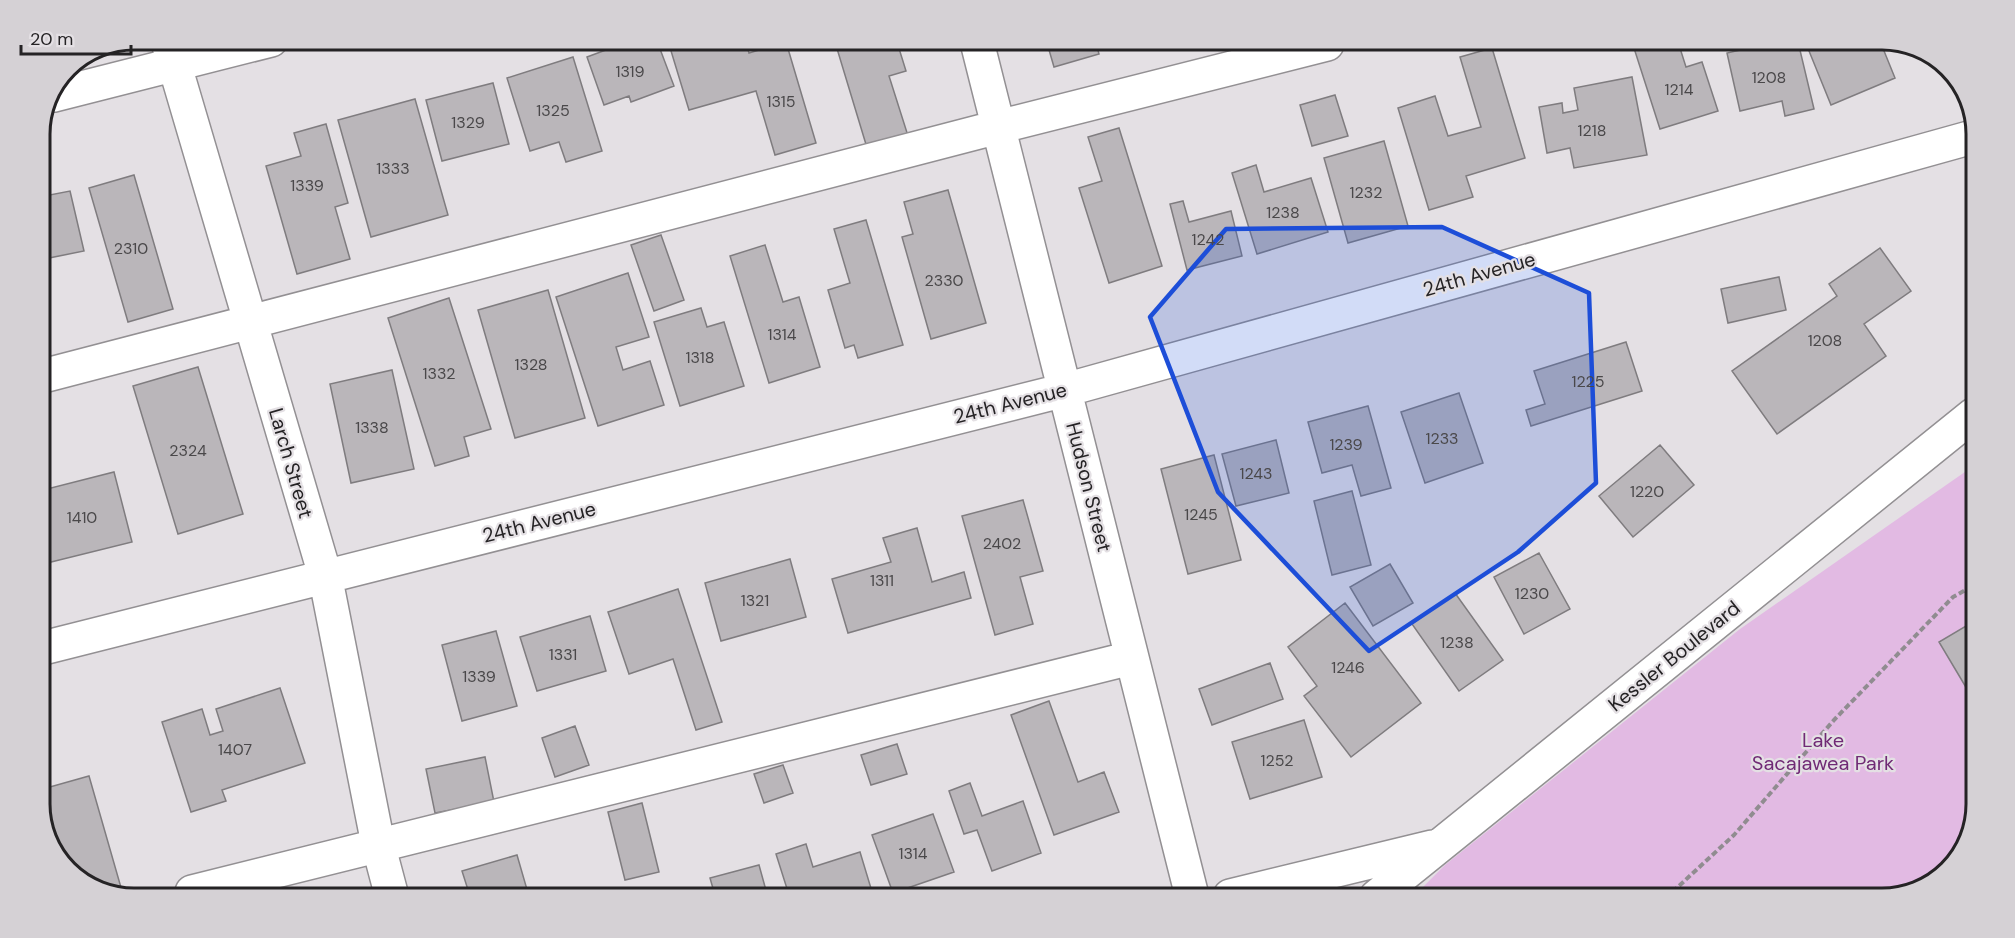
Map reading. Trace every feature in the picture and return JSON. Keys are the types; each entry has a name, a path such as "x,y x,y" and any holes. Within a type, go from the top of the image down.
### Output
{"street":[{"path":"60,93 171,52 188,50"},
{"name":"Hudson Street","path":"979,50 1190,889"},
{"path":"50,374 998,127 1303,50"},
{"name":"Larch Street","path":"171,52 325,575 378,844 390,889"},
{"name":"24th Avenue","path":"50,646 1065,390 1965,139"},
{"name":"Kessler Boulevard","path":"1386,889 1965,421"},
{"path":"204,889 1131,658"},
{"path":"1259,889 1440,845"}],"path":[{"path":"1676,889 1734,835 1834,720 1953,597 1966,590"}],"highlighted area":[{"path":"1442,227 1589,293 1596,483 1518,552 1369,651 1218,492 1150,317 1226,229"}],"green space":[{"name":"Lake Sacajawea Park","path":"1966,472 1966,805 1959,837 1948,856 1937,868 1909,884 1882,889 1421,889 1445,865 1740,629"}],"building":[{"path":"606,50 660,50 674,86 631,102 629,96 604,105 587,57"},
{"path":"671,50 748,50 749,53 759,50 788,50 816,143 775,155 756,91 689,110"},
{"path":"837,50 899,50 906,71 889,76 909,139 868,151"},
{"path":"1049,50 1098,50 1099,54 1054,67"},
{"path":"1493,50 1525,158 1466,176 1473,197 1429,210 1398,108 1435,96 1448,136 1481,127 1460,57"},
{"path":"1635,50 1681,50 1686,67 1702,62 1718,111 1660,129"},
{"path":"1740,50 1800,50 1814,109 1785,116 1782,101 1740,111 1727,53"},
{"path":"1809,50 1884,50 1895,78 1831,105"},
{"path":"573,57 602,151 566,162 559,142 530,151 507,78"},
{"path":"1632,77 1647,155 1574,168 1570,148 1547,153 1539,107 1562,103 1563,113 1578,110 1574,88"},
{"path":"493,83 509,144 442,161 426,100"},
{"path":"1335,95 1348,136 1312,146 1300,105"},
{"path":"415,99 448,215 371,237 338,120"},
{"path":"326,124 348,203 335,207 350,259 297,274 266,166 301,156 294,133"},
{"path":"1119,128 1162,266 1109,283 1079,188 1102,181 1088,137"},
{"path":"1384,141 1408,226 1348,243 1324,158"},
{"path":"1256,165 1264,192 1311,178 1328,232 1257,254 1232,173"},
{"path":"134,175 173,309 128,322 89,188"},
{"path":"948,190 986,323 931,339 902,237 913,234 904,202"},
{"path":"70,191 84,251 50,258 50,195"},
{"path":"1183,201 1189,222 1231,211 1242,256 1187,270 1170,204"},
{"path":"866,220 903,345 858,358 854,345 845,348 828,290 850,283 834,229"},
{"path":"661,235 684,300 654,311 631,245"},
{"path":"765,245 783,302 799,297 820,367 769,383 730,256"},
{"path":"1880,248 1911,291 1864,324 1886,356 1777,434 1732,371 1837,296 1829,284"},
{"path":"628,273 649,337 616,347 623,370 650,361 664,405 598,426 556,297"},
{"path":"1779,277 1786,310 1728,323 1721,289"},
{"path":"548,290 585,418 515,438 478,310"},
{"path":"449,298 491,429 464,437 469,456 435,466 388,318"},
{"path":"701,308 707,327 724,322 744,386 680,406 654,322"},
{"path":"1626,342 1642,391 1531,426 1526,410 1545,404 1534,371"},
{"path":"198,367 243,514 178,534 133,386"},
{"path":"392,370 414,469 351,483 330,384"},
{"path":"1459,393 1483,463 1425,483 1401,412"},
{"path":"1368,406 1391,488 1361,496 1352,465 1322,473 1308,422"},
{"path":"1276,440 1289,493 1236,506 1222,454"},
{"path":"1660,445 1694,485 1633,537 1599,496"},
{"path":"1214,455 1241,560 1188,574 1161,469"},
{"path":"114,472 132,542 50,562 50,488"},
{"path":"1352,491 1371,565 1332,575 1314,501"},
{"path":"1023,500 1043,571 1020,577 1033,624 995,635 962,516"},
{"path":"917,528 932,582 964,572 971,598 848,633 832,579 891,562 883,538"},
{"path":"1539,553 1570,609 1524,634 1494,577"},
{"path":"790,559 806,617 721,641 705,583"},
{"path":"1390,564 1413,603 1373,626 1350,587"},
{"path":"678,589 722,722 696,730 673,659 629,674 608,612"},
{"path":"1455,593 1503,660 1459,691 1412,624"},
{"path":"1345,603 1421,703 1351,757 1304,696 1317,686 1288,647"},
{"path":"590,616 606,671 537,691 520,637"},
{"path":"1966,626 1966,687 1939,642"},
{"path":"496,631 517,706 462,721 442,645"},
{"path":"1270,663 1283,699 1212,725 1199,689"},
{"path":"280,688 305,763 222,790 226,801 191,812 162,722 202,709 210,735 223,731 216,709"},
{"path":"1049,701 1078,782 1104,772 1119,812 1054,835 1011,715"},
{"path":"1304,720 1322,777 1250,799 1232,742"},
{"path":"575,726 589,765 555,777 542,738"},
{"path":"897,744 907,774 871,785 861,755"},
{"path":"485,757 494,802 435,813 426,769"},
{"path":"783,765 793,793 764,803 754,774"},
{"path":"89,776 121,887 91,877 67,856 54,832 51,821 50,787"},
{"path":"970,783 982,816 1023,801 1041,853 992,871 977,830 964,834 949,791"},
{"path":"642,803 659,872 625,880 608,812"},
{"path":"933,814 954,872 905,889 892,889 872,835"},
{"path":"806,844 813,867 860,852 871,889 787,889 776,854"},
{"path":"517,855 527,889 468,889 462,871"},
{"path":"759,865 766,889 713,889 710,878"}]}
